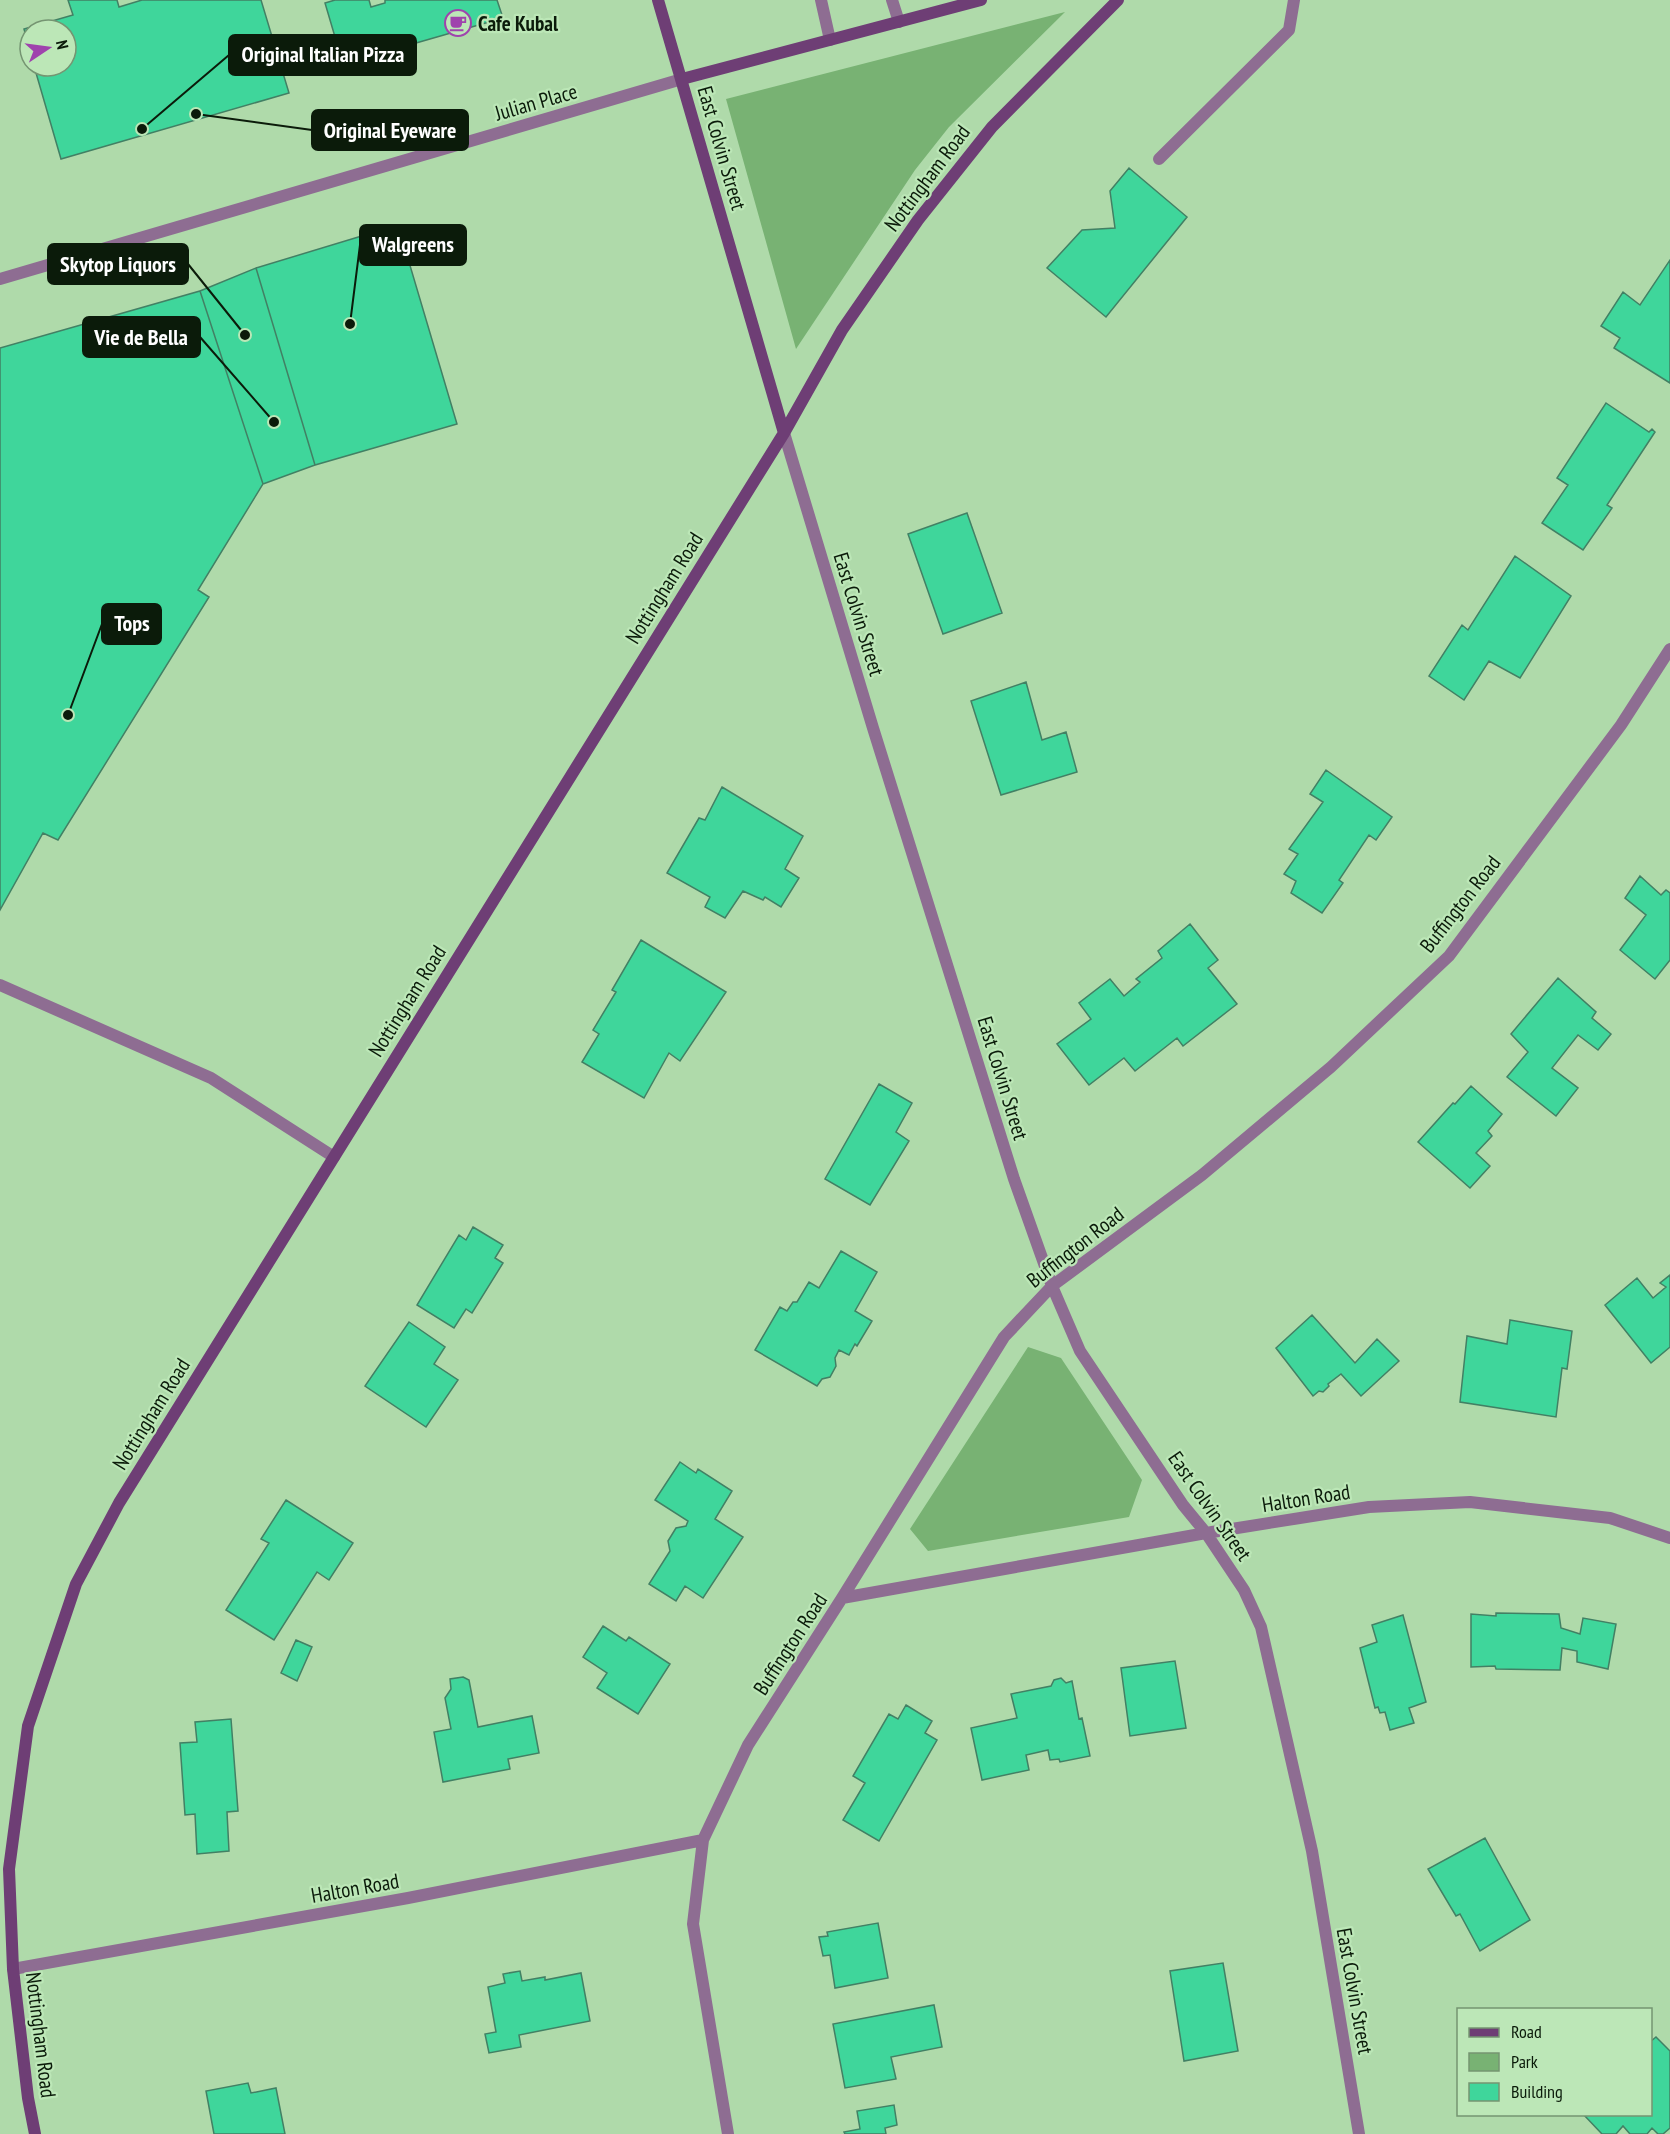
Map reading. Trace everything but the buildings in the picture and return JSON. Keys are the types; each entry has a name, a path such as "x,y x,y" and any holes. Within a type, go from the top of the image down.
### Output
{"street":[{"name":"East Colvin Street","path":"658,0 876,740 1010,1167 1052,1286 1080,1351 1183,1505 1206,1533 1244,1590 1262,1627 1312,1851 1359,2134"},
{"path":"821,0 830,40"},
{"path":"892,0 899,22"},
{"name":"Julian Place","path":"0,279 682,79 981,0"},
{"name":"Nottingham Road","path":"35,2134 28,2098 13,1969 9,1869 28,1726 76,1584 118,1503 784,434 842,330 918,220 992,127 1118,0"},
{"path":"1159,159 1289,30 1294,0"},
{"name":"Buffington Road","path":"728,2134 693,1924 703,1840 748,1744 842,1599 1004,1337 1052,1286 1202,1174 1331,1067 1449,956 1621,725 1670,649"},
{"path":"0,985 211,1078 334,1156"},
{"name":"Halton Road","path":"842,1599 1206,1533 1369,1508 1470,1502 1610,1518 1670,1538"},
{"name":"Halton Road","path":"13,1969 408,1898 703,1840"}],"green space":[{"path":"1065,12 949,127 915,170 796,349 726,99"},
{"path":"1028,1347 1061,1358 1142,1480 1129,1517 928,1551 910,1529"}],"place":[{"name":"Cafe Kubal","path":"458,23"},
{"name":"Original Eyeware","path":"196,114"},
{"name":"Original Italian Pizza","path":"142,129"},
{"name":"Walgreens","path":"350,324"},
{"name":"Skytop Liquors","path":"245,335"},
{"name":"Vie de Bella","path":"274,422"},
{"name":"Tops","path":"68,715"}]}
